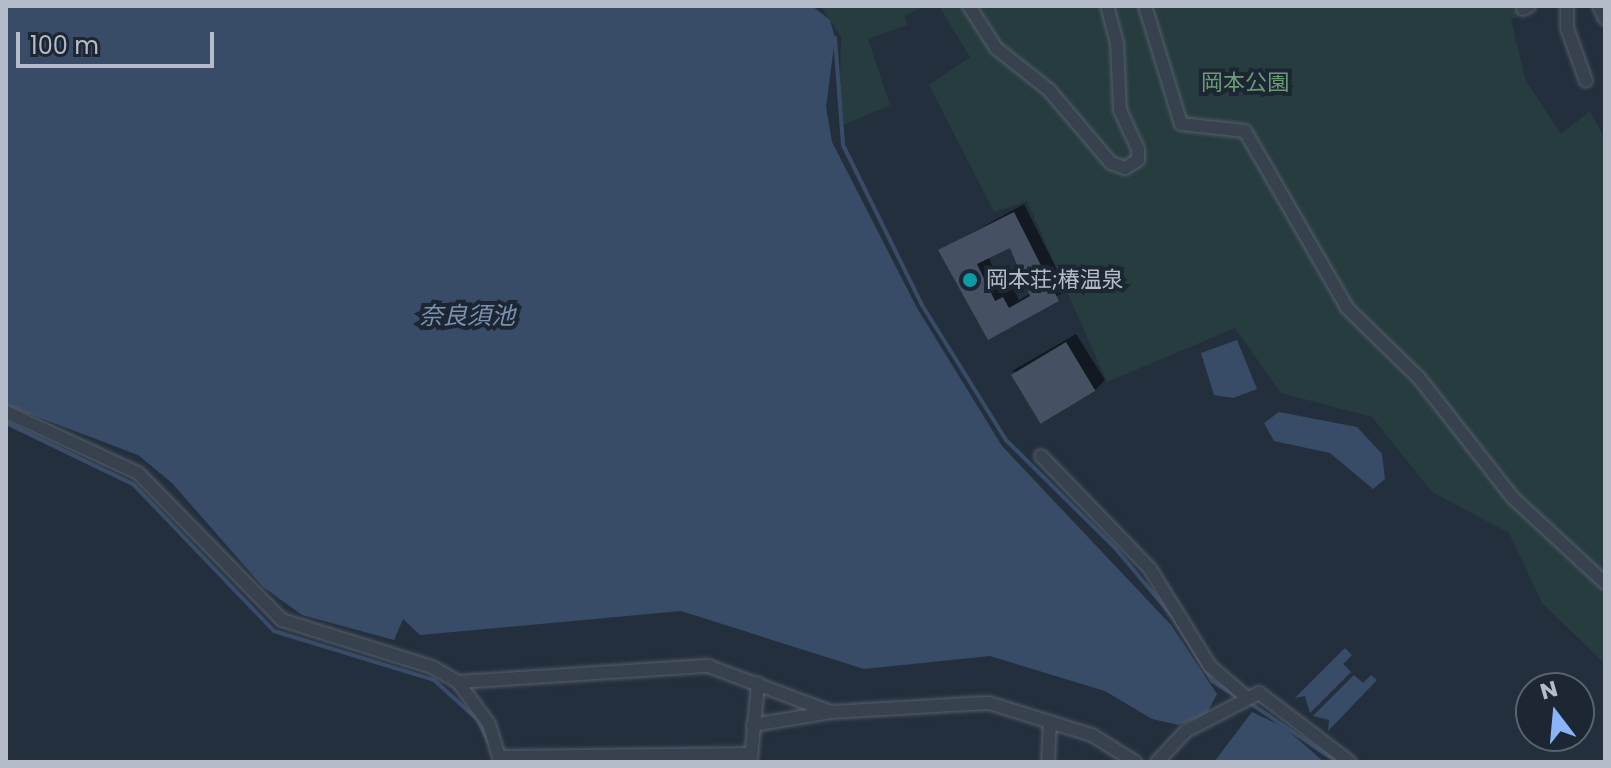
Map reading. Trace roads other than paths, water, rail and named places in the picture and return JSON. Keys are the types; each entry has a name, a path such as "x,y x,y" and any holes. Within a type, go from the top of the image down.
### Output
{"street":[{"path":"969,6 996,48 1049,90 1111,163 1125,168 1139,154 1120,110 1107,6"},
{"path":"1145,6 1181,124 1232,124 1245,131 1347,308 1419,378 1513,498 1605,583"},
{"path":"1567,6 1567,28 1586,81"},
{"path":"1599,6 1605,19"},
{"path":"6,412 138,473 282,620 432,667 458,682 489,724 499,757 751,758 758,683"},
{"path":"1041,456 1150,569 1210,666 1246,697"},
{"path":"458,682 681,663 758,683 831,712"},
{"path":"1157,762 1176,739 1246,697 1259,693 1350,762"},
{"path":"753,725 831,712 970,702 1050,722 1135,762"},
{"path":"1048,762 1050,722"}],"water":[{"name":"奈良須池","path":"6,6 812,6 830,20 835,38 826,107 832,142 917,308 1002,446 1171,625 1217,694 1207,713 1179,725 1152,719 1105,691 990,656 864,669 681,611 420,635 403,619 394,640 302,615 263,587 172,483 138,455 6,405"},
{"path":"1237,340 1257,389 1233,398 1214,395 1201,353"},
{"path":"1279,412 1357,427 1382,454 1385,479 1373,489 1330,453 1274,441 1264,423"},
{"path":"1345,648 1352,655 1343,664 1351,672 1310,713 1305,696 1295,698"},
{"path":"1354,675 1363,683 1371,675 1377,680 1328,731 1329,720 1313,716"},
{"path":"1252,712 1284,727 1324,762 1214,762"}],"waterway":[{"path":"835,38 843,145 922,305 1006,440 1116,549 1174,618 1212,681 1234,695"},
{"path":"6,423 133,484 274,631 434,680 477,719 488,741"},
{"path":"1250,703 1337,762"}],"place":[{"name":"岡本荘;椿温泉","path":"970,280"}],"park label":[{"name":"岡本公園","path":"1245,83"}]}
